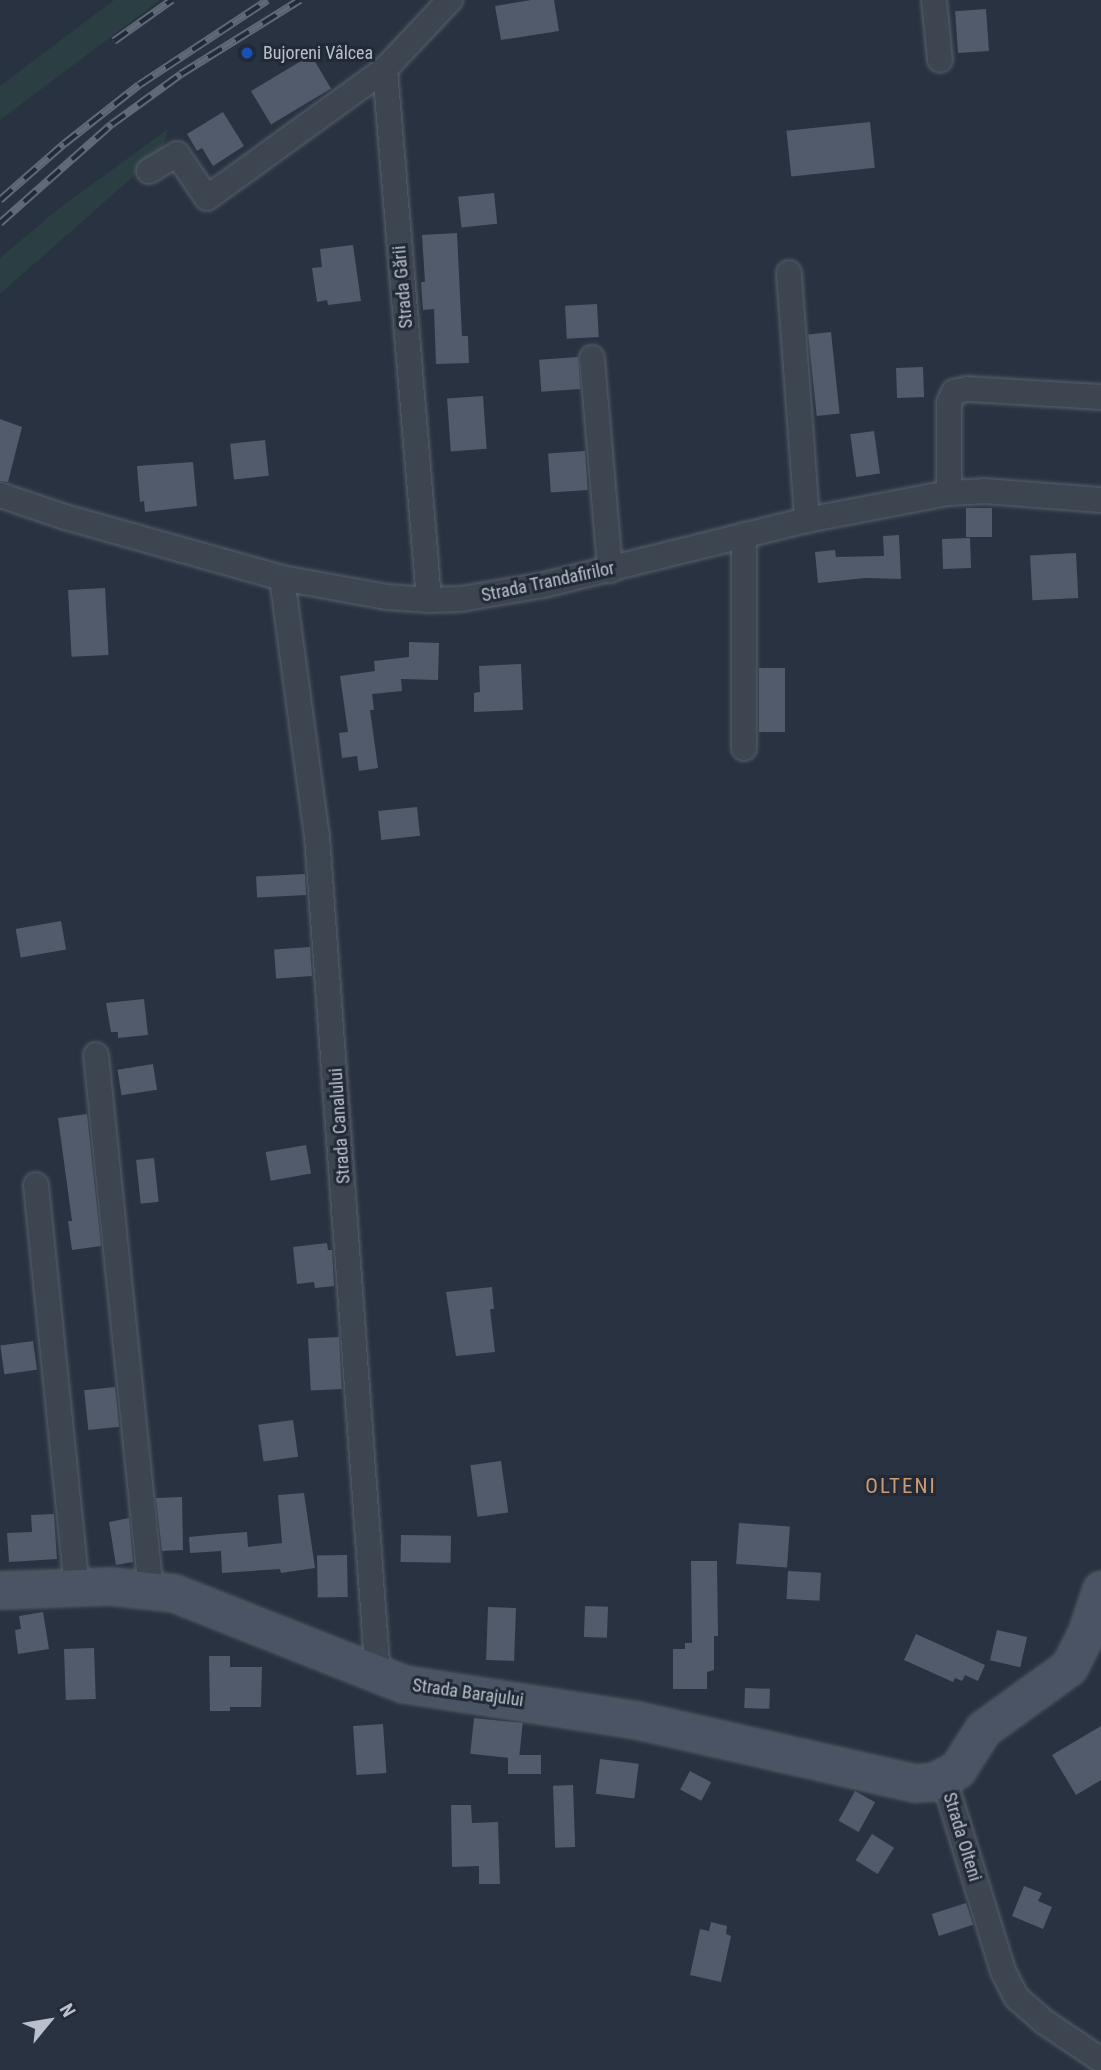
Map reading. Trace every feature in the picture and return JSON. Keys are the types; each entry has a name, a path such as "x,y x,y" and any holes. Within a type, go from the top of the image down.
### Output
{"street":[{"path":"149,171 177,153 207,198 385,69 450,0"},
{"path":"934,0 940,60"},
{"name":"Strada Gării","path":"385,69 429,600"},
{"path":"789,272 807,520"},
{"path":"592,358 610,570"},
{"path":"949,493 949,403 954,392 967,388 1101,397"},
{"name":"Strada Trandafirilor","path":"0,495 65,517 282,578 387,597 429,600 492,595 610,570 807,520 949,493 984,491 1101,500"},
{"path":"744,535 744,748"},
{"name":"Strada Canalului","path":"282,578 317,836 378,1676"},
{"path":"96,1055 150,1591"},
{"path":"36,1185 77,1586"},
{"name":"Strada Barajului","path":"0,1590 77,1586 174,1593 378,1676 404,1684 637,1720 897,1781 932,1783 944,1779"},
{"name":"Strada Olteni","path":"1101,1589 1086,1634 1069,1667 983,1729 957,1770 944,1779 1003,1971 1017,1998 1046,2023 1101,2060"}],"green space":[{"path":"114,0 160,0 0,120 0,86"},
{"path":"168,129 162,151 0,294 0,258 57,210"}],"building":[{"path":"531,0 554,0 559,31 501,40 495,6"},
{"path":"986,9 989,51 958,53 955,11"},
{"path":"311,55 331,88 271,124 251,91"},
{"path":"223,112 244,146 213,166 202,148 197,151 187,134"},
{"path":"870,122 875,168 791,177 786,131"},
{"path":"494,193 497,224 461,228 458,197"},
{"path":"457,233 462,336 468,336 469,363 436,364 434,309 423,310 421,282 425,282 422,235"},
{"path":"353,245 361,301 328,305 327,300 317,302 312,268 322,267 320,249"},
{"path":"597,304 599,337 567,339 565,306"},
{"path":"831,332 840,414 817,416 808,334"},
{"path":"578,357 580,389 541,392 539,360"},
{"path":"923,367 924,397 897,398 896,368"},
{"path":"483,396 487,449 451,451 447,399"},
{"path":"0,419 22,427 8,482 0,481"},
{"path":"874,431 880,474 856,477 850,434"},
{"path":"265,440 269,476 234,479 230,444"},
{"path":"585,451 588,490 551,492 548,454"},
{"path":"193,462 197,506 145,512 144,501 140,502 137,466"},
{"path":"966,508 992,508 992,537 966,537"},
{"path":"899,535 901,579 865,578 818,583 815,552 835,550 836,557 884,556 883,536"},
{"path":"970,538 971,568 943,569 942,539"},
{"path":"1076,553 1078,598 1032,600 1030,555"},
{"path":"105,588 109,655 72,657 68,590"},
{"path":"409,642 439,643 438,680 401,679 402,691 372,694 374,710 370,710 378,768 359,771 357,756 342,758 339,733 348,732 340,676 375,671 374,661 409,657"},
{"path":"521,664 523,710 474,712 474,693 480,692 479,666"},
{"path":"759,668 785,668 785,732 759,732"},
{"path":"417,807 420,836 381,840 378,811"},
{"path":"305,874 306,895 257,898 256,877"},
{"path":"61,921 66,950 21,958 16,929"},
{"path":"310,947 312,976 276,978 274,950"},
{"path":"144,999 148,1035 118,1038 118,1032 111,1032 106,1003"},
{"path":"153,1064 157,1090 122,1095 117,1070"},
{"path":"87,1114 101,1246 72,1250 68,1221 72,1221 58,1118"},
{"path":"306,1145 311,1174 271,1181 266,1152"},
{"path":"154,1158 159,1202 141,1204 136,1160"},
{"path":"327,1243 328,1250 332,1250 334,1286 315,1288 314,1282 297,1284 293,1247"},
{"path":"492,1287 494,1309 490,1309 495,1352 456,1356 446,1292"},
{"path":"339,1337 342,1389 311,1391 308,1339"},
{"path":"33,1341 37,1370 4,1374 0,1346"},
{"path":"115,1387 119,1427 88,1430 84,1390"},
{"path":"293,1420 298,1457 263,1462 258,1425"},
{"path":"501,1461 508,1512 478,1517 470,1465"},
{"path":"304,1493 315,1568 281,1573 280,1569 222,1573 221,1551 190,1553 189,1537 247,1532 248,1547 282,1543 278,1495"},
{"path":"182,1497 183,1550 162,1551 156,1498"},
{"path":"54,1514 57,1559 9,1562 7,1533 32,1532 31,1515"},
{"path":"129,1518 133,1562 116,1565 109,1522"},
{"path":"739,1523 790,1527 787,1567 736,1564"},
{"path":"401,1535 451,1536 451,1563 401,1562"},
{"path":"347,1555 348,1597 318,1598 317,1556"},
{"path":"691,1561 717,1561 718,1636 714,1636 714,1670 707,1672 707,1689 673,1689 673,1649 685,1649 685,1643 692,1643"},
{"path":"788,1571 821,1573 819,1601 787,1599"},
{"path":"585,1606 608,1607 607,1638 584,1637"},
{"path":"488,1607 516,1608 514,1661 486,1660"},
{"path":"43,1612 49,1649 18,1654 15,1630 21,1629 19,1616"},
{"path":"997,1630 1027,1637 1020,1667 990,1660"},
{"path":"916,1634 985,1665 978,1681 965,1675 962,1681 955,1678 953,1682 904,1660"},
{"path":"94,1648 96,1699 66,1700 64,1649"},
{"path":"209,1656 230,1656 230,1667 262,1667 261,1707 230,1707 230,1711 210,1711"},
{"path":"745,1688 770,1689 769,1709 744,1708"},
{"path":"474,1718 523,1723 519,1759 470,1754"},
{"path":"383,1724 386,1773 356,1775 353,1726"},
{"path":"1101,1726 1101,1780 1076,1795 1052,1755"},
{"path":"508,1755 541,1755 541,1774 508,1774"},
{"path":"600,1759 639,1764 634,1798 596,1794"},
{"path":"690,1771 711,1782 701,1801 680,1790"},
{"path":"573,1785 575,1847 555,1848 553,1786"},
{"path":"855,1791 875,1802 859,1832 839,1821"},
{"path":"451,1805 471,1805 472,1823 498,1822 500,1884 479,1884 479,1866 452,1867"},
{"path":"872,1834 894,1848 878,1874 856,1860"},
{"path":"1024,1886 1042,1893 1038,1901 1052,1907 1043,1929 1012,1916"},
{"path":"966,1903 973,1925 939,1936 932,1914"},
{"path":"711,1922 727,1926 726,1934 731,1936 721,1982 690,1975 700,1929 709,1931"}],"railway":[{"path":"114,41 172,0"},
{"path":"0,200 64,144 139,85 268,0"},
{"path":"0,223 112,124 181,74 300,0"}],"place":[{"name":"Bujoreni Vâlcea","path":"247,53"}],"district":[{"name":"OLTENI","path":"901,1486"}]}
